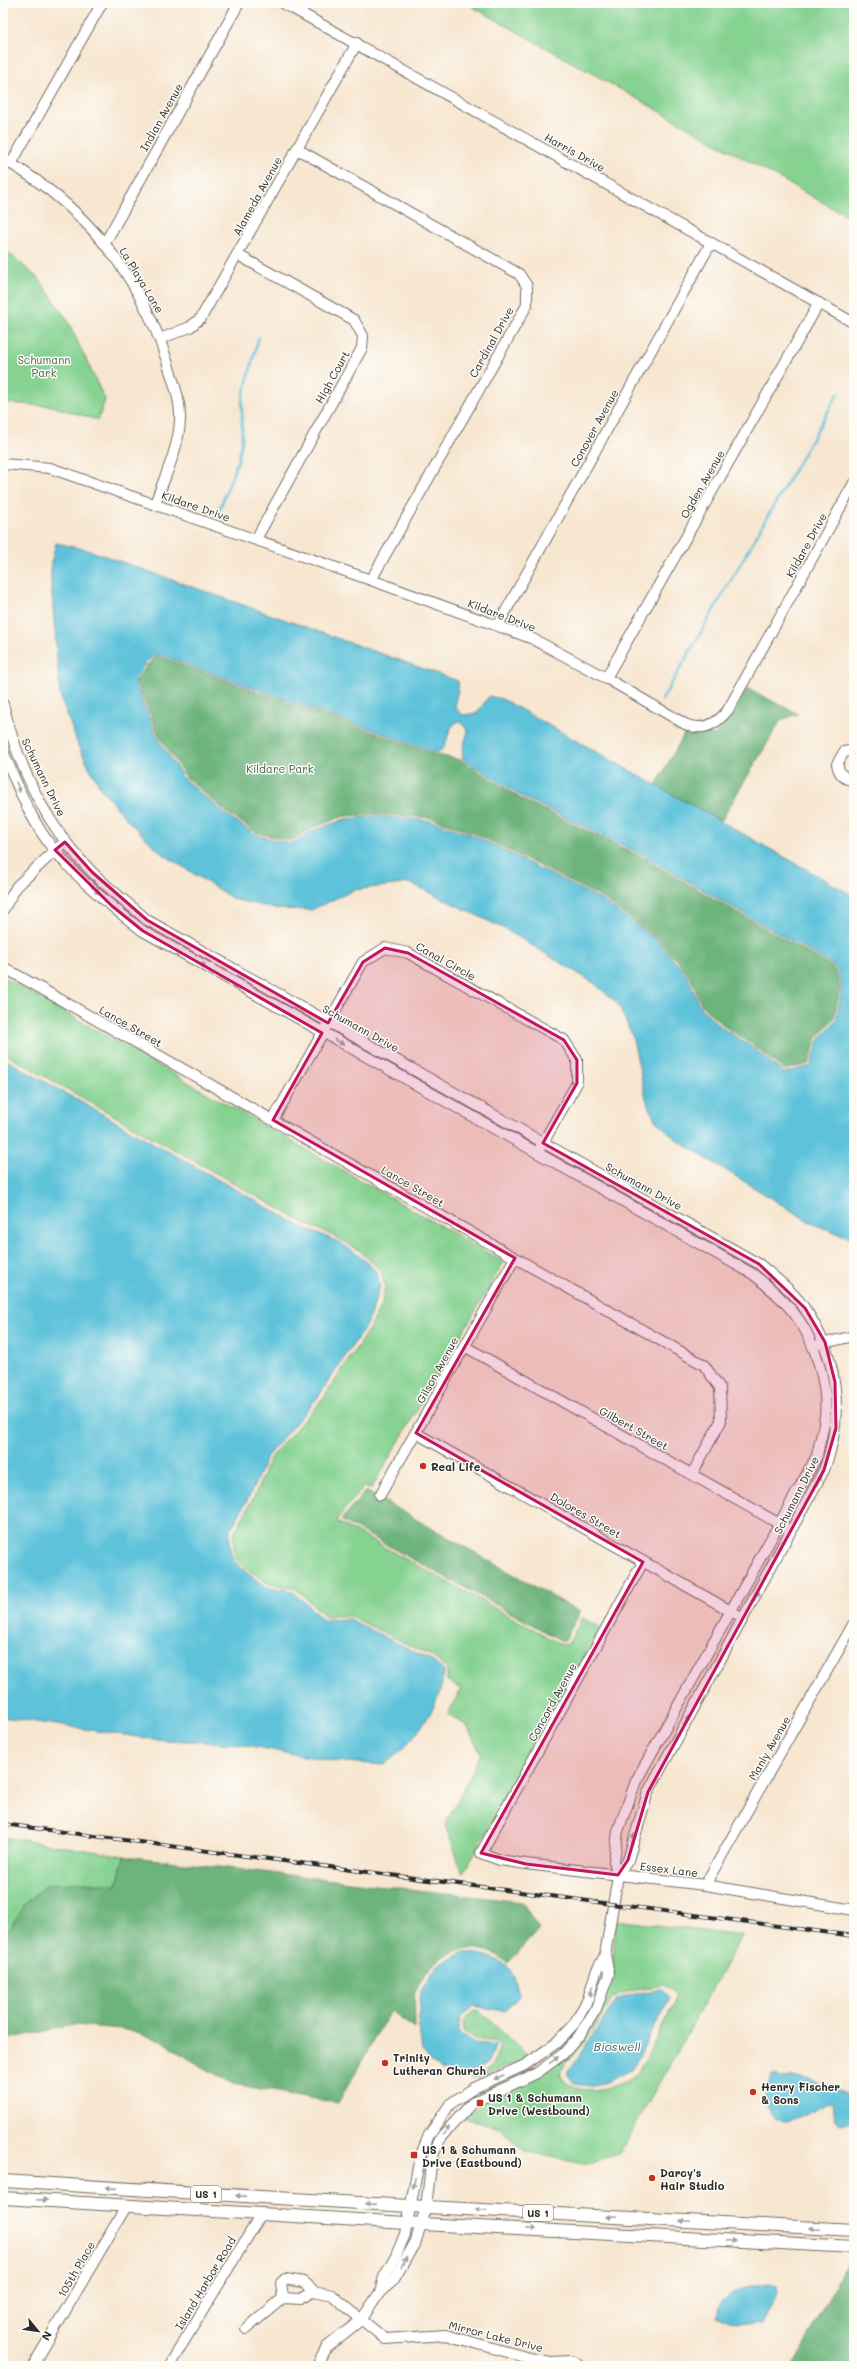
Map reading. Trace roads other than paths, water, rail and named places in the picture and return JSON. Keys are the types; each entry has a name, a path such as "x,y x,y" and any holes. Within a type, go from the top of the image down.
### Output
{"main road":[{"name":"US 1","path":"3,2181 426,2207 854,2230"},
{"name":"US 1","path":"3,2198 422,2224 854,2247"}],"street":[{"path":"7,162 102,3"},
{"name":"Indian Avenue","path":"105,242 239,3"},
{"name":"Harris Drive","path":"283,3 357,43 854,323"},
{"name":"Alameda Avenue","path":"160,339 190,327 201,318 357,43"},
{"name":"Cardinal Drive","path":"298,149 519,274 527,286 526,305 371,580"},
{"name":"La Playa Lane","path":"7,162 50,190 105,242 142,301 160,339 178,394 180,419 178,439 155,504"},
{"name":"Conover Avenue","path":"498,626 711,243"},
{"name":"High Court","path":"238,255 354,320 363,336 362,348 256,539"},
{"name":"Ogden Avenue","path":"606,678 819,303"},
{"name":"Kildare Drive","path":"3,464 50,468 256,539 531,638 606,678 689,726 705,727 719,720 728,710 854,483"},
{"name":"Schumann Drive","path":"3,704 7,733 45,811 65,842 92,872 147,920 759,1264 805,1308 825,1342 834,1382 836,1428 824,1470 744,1619 695,1704 650,1788 628,1860 618,1875 605,1955 596,1972 588,1999 574,2024 555,2044 525,2065 474,2088 450,2104 429,2135 422,2151 407,2222 396,2256 384,2277 380,2292"},
{"path":"854,750 844,752 837,764 841,774 846,778 854,780"},
{"name":"Schumann Drive","path":"3,751 22,798 55,850 112,906 143,931 537,1154 753,1274 778,1295 799,1320 812,1346 823,1384 825,1416 816,1456 780,1524 636,1781 618,1831 614,1861 618,1875"},
{"path":"3,910 17,886 65,842"},
{"name":"Canal Circle","path":"273,1120 363,962 385,948 408,953 564,1040 576,1060 577,1082 537,1154"},
{"name":"Lance Street","path":"3,967 704,1366 720,1388 721,1421 692,1474"},
{"name":"Gilson Avenue","path":"380,1495 515,1258"},
{"path":"812,1346 854,1336"},
{"name":"Gilbert Street","path":"464,1346 792,1531"},
{"name":"Dolores Street","path":"416,1433 744,1619"},
{"name":"Concord Avenue","path":"481,1853 643,1562"},
{"name":"Manly Avenue","path":"705,1885 854,1622"},
{"path":"682,1698 695,1704"},
{"path":"636,1781 650,1788"},
{"name":"Essex Lane","path":"481,1853 500,1860 526,1864 705,1885 854,1910"},
{"name":"Schumann Drive","path":"380,2292 393,2281 416,2241 426,2207 432,2158 441,2138 472,2103 537,2073 563,2054 579,2036 596,2009 609,1974 605,1955"},
{"name":"105th Place","path":"34,2366 127,2205"},
{"name":"Island Harbor Road","path":"169,2366 262,2213"},
{"name":"Mirror Lake Drive","path":"283,2298 280,2289 281,2283 285,2279 304,2282 314,2291 332,2295 385,2339 446,2335 551,2364 571,2361 583,2366"},
{"path":"246,2329 283,2298 300,2299 314,2291"},
{"path":"317,2366 327,2347 362,2319 380,2292"}],"water":[{"path":"56,543 88,550 458,681 455,704 458,711 463,715 477,713 489,696 502,699 854,896 854,1239 813,1224 677,1140 655,1120 646,1098 632,1035 618,1004 594,983 505,929 410,883 354,890 311,910 276,909 233,899 160,852 129,822 101,789 79,748 60,695 51,582 51,563","holes":["157,654 437,753 444,746 452,727 460,721 468,731 462,751 463,759 524,798 639,853 836,967 842,987 836,1020 819,1040 811,1066 784,1073 749,1045 722,1028 700,1007 687,975 656,940 602,900 473,835 432,821 378,816 345,819 310,832 291,844 256,835 224,813 184,779 158,739 134,681 146,662"]},
{"path":"3,1058 302,1227 337,1241 358,1254 377,1272 380,1287 367,1324 318,1397 267,1456 250,1495 230,1531 230,1548 233,1560 251,1576 267,1587 293,1591 323,1620 349,1619 431,1660 444,1671 442,1685 437,1699 424,1724 405,1746 384,1765 333,1761 240,1744 151,1739 3,1717"},
{"path":"465,1952 486,1956 502,1962 513,1975 519,1996 505,2011 474,2006 460,2017 459,2033 474,2043 496,2045 489,2062 465,2076 440,2070 422,2051 418,2020 421,1991 437,1966"},
{"name":"Bioswell","path":"661,1989 669,1997 661,2016 632,2069 606,2082 590,2086 574,2084 567,2073 616,2001 630,1995"},
{"path":"772,2075 782,2078 792,2077 810,2080 828,2086 854,2098 854,2121 840,2123 835,2120 833,2105 829,2102 797,2118 789,2121 780,2121 773,2117 768,2108 766,2099 767,2087"},
{"path":"769,2284 777,2286 778,2293 761,2325 728,2322 717,2316 723,2301 729,2296 744,2289"}],"waterway":[{"path":"219,511 238,460 242,440 242,400 259,337"},
{"path":"662,700 838,394"}],"railway":[{"path":"3,1824 854,1936"}],"place":[{"name":"Real Life","path":"423,1466"},
{"name":"Trinity Lutheran Church","path":"385,2063"},
{"name":"Henry Fischer & Sons","path":"753,2092"},
{"name":"US 1 & Schumann Drive (Westbound)","path":"480,2103"},
{"name":"US 1 & Schumann Drive (Eastbound)","path":"414,2155"},
{"name":"Darcy's Hair Studio","path":"652,2178"}],"park label":[{"name":"Schumann Park","path":"44,365"},
{"name":"Kildare Park","path":"280,768"}]}
